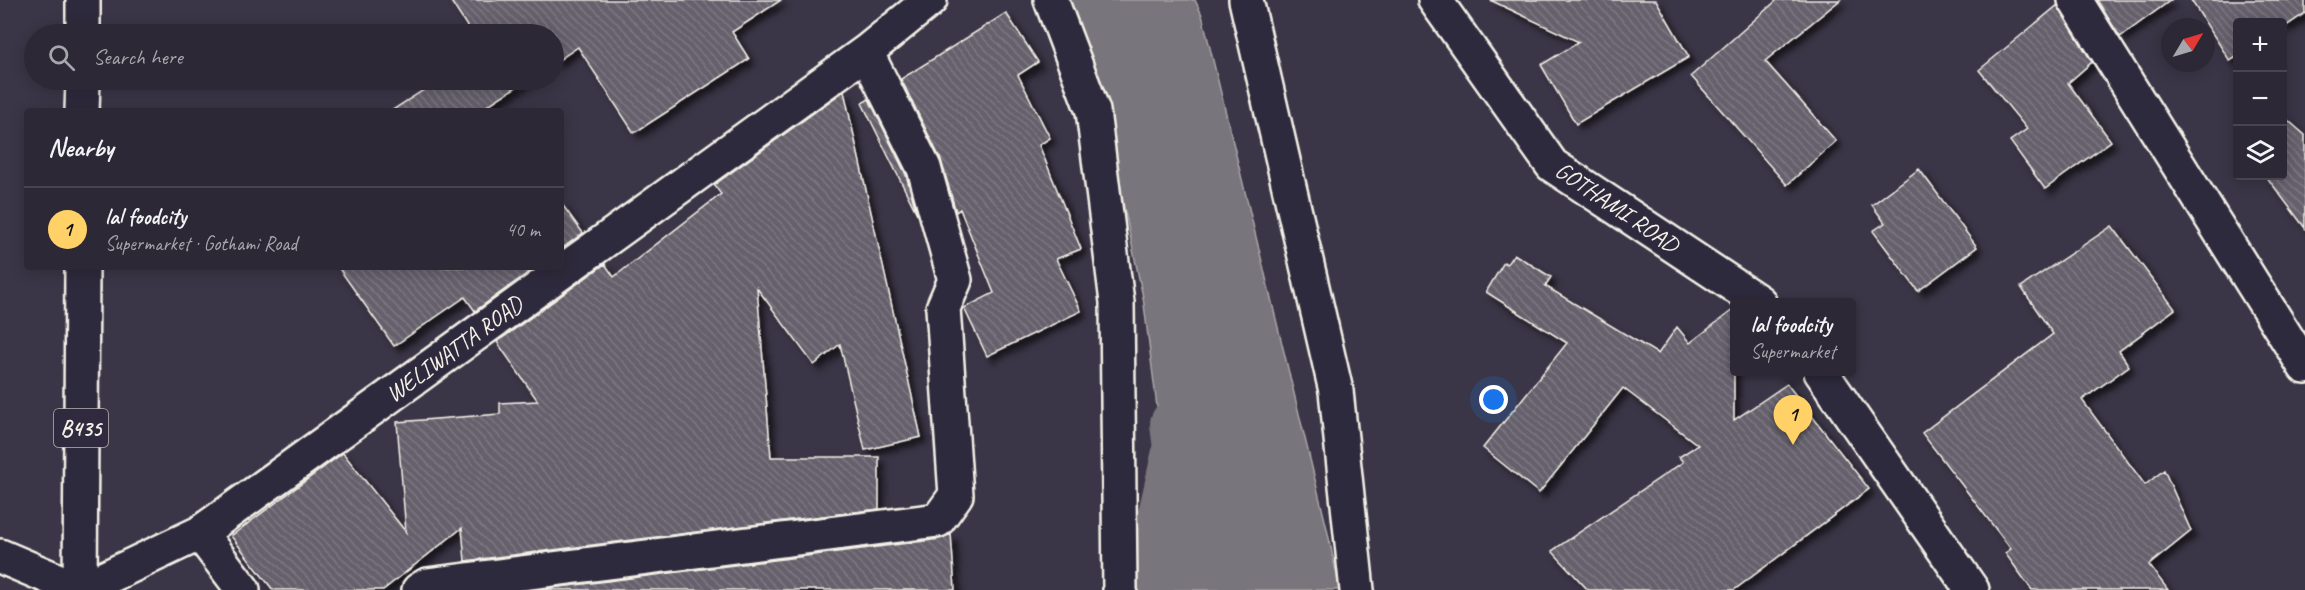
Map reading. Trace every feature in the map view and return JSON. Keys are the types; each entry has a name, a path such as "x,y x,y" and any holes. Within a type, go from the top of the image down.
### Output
{"street":[{"path":"83,0 83,24"},
{"name":"WELIWATTA ROAD","path":"80,590 200,533 866,52 930,0"},
{"path":"1051,0 1093,111 1117,302 1120,590"},
{"path":"1246,0 1336,391 1357,590"},
{"name":"GOTHAMI ROAD","path":"1435,0 1552,165 1752,298"},
{"path":"2075,0 2305,367"},
{"path":"419,590 427,585 938,520 956,495 943,308 955,280 924,168 866,52"},
{"path":"82,90 82,108"},
{"name":"B435","path":"80,590 82,270"},
{"path":"1824,376 1972,590"},
{"path":"200,533 243,590"},
{"path":"0,556 80,590"}],"shaded area":[{"path":"1075,0 1195,0 1202,15 1340,590 1163,590 1174,540 1143,297 1105,117"}],"building":[{"path":"450,0 781,0 732,32 749,59 634,133 578,47 564,56 564,24 466,24"},
{"path":"1490,0 1656,0 1689,57 1576,124 1541,65 1579,42"},
{"path":"1777,0 1840,0 1765,61 1836,141 1787,185 1691,76"},
{"path":"2097,0 2171,0 2120,37"},
{"path":"2191,0 2305,0 2305,13 2287,25 2287,18 2233,18 2233,59 2230,61 2215,38 2215,18 2203,18"},
{"path":"2058,5 2092,62 2068,83 2111,141 2045,189 2010,141 2027,129 1979,70"},
{"path":"1006,13 1038,62 1018,75 1050,138 1039,145 1081,249 1056,259 1081,311 987,356 964,308 994,293 960,209 956,212 941,160 901,79"},
{"path":"424,90 512,90 484,108 396,108"},
{"path":"844,91 921,437 865,450 840,344 814,365 757,288 771,457 879,457 879,509 465,561 462,528 383,590 273,590 231,536 343,453 406,532 397,422 500,414 500,403 538,401 497,342 605,264 614,277 721,194 714,185"},
{"path":"869,99 906,175 917,214 862,103"},
{"path":"2287,119 2305,135 2305,228 2269,180 2287,180"},
{"path":"1919,169 1977,247 1918,291 1873,231 1885,223 1872,205"},
{"path":"564,207 583,233 564,247"},
{"path":"2112,226 2175,309 2119,351 2129,366 2082,400 2145,485 2164,470 2191,531 2149,565 2168,590 2032,590 2005,553 2011,549 1922,433 2053,334 2021,287"},
{"path":"1514,254 1551,277 1545,286 1658,354 1677,327 1690,343 1730,312 1730,376 1734,376 1734,420 1787,384 1869,489 1734,590 1588,590 1552,551 1683,462 1679,457 1698,445 1623,388 1539,493 1483,448 1567,343 1486,292 1504,262 1507,264"},
{"path":"340,270 532,270 475,311 465,297 394,346"},
{"path":"951,534 955,590 536,590 940,539"}],"waterway":[{"path":"1070,0 1106,104"},
{"path":"1147,590 1179,448 1176,424"}],"place":[{"name":"lal foodcity","path":"1793,445"}]}
